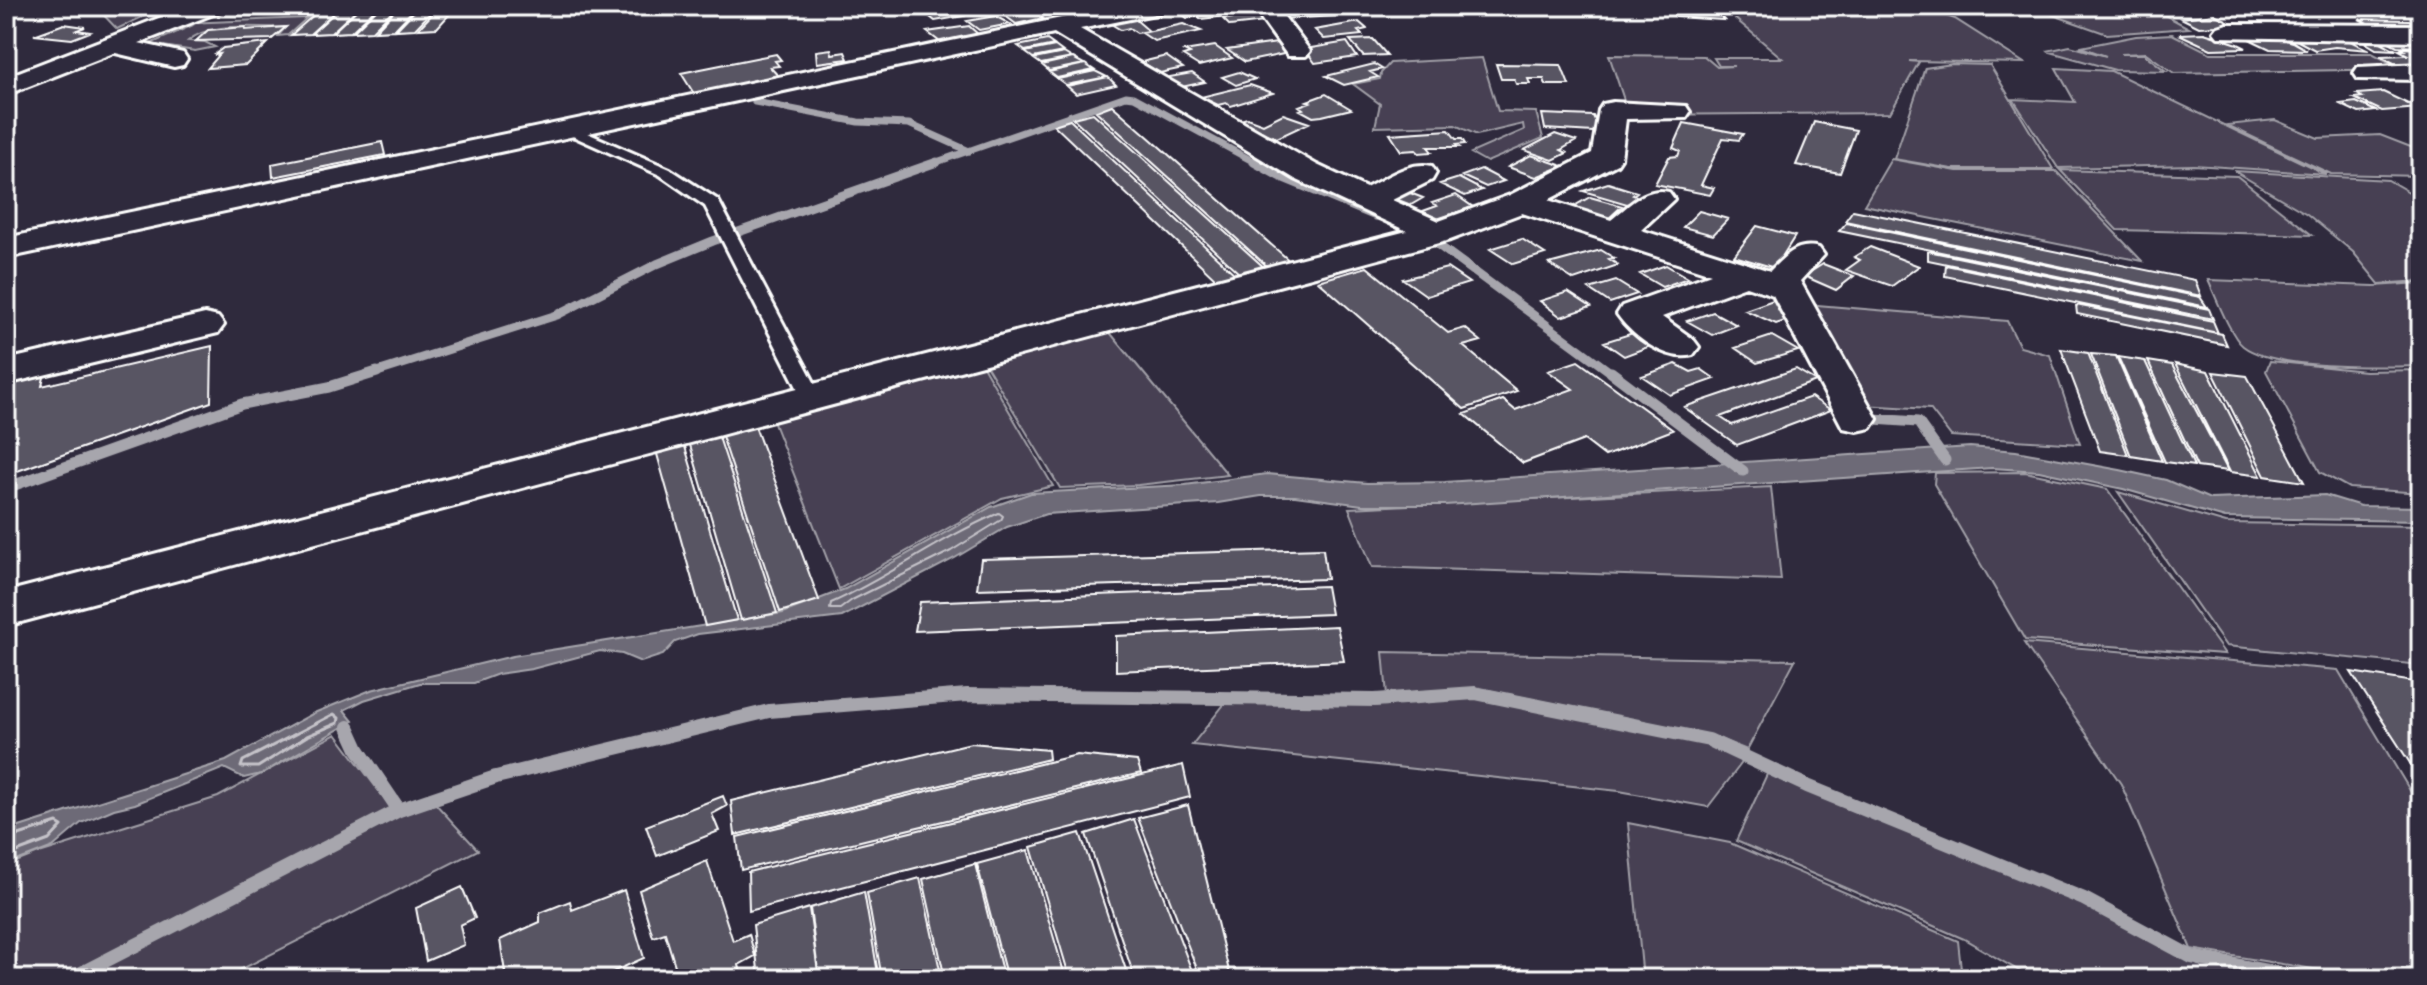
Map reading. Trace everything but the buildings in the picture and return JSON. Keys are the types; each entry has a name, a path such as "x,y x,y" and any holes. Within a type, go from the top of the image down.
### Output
{"street":[{"path":"6,87 212,6"},
{"path":"6,248 571,130 1059,14 1161,6"},
{"path":"1264,6 1297,51"},
{"path":"2384,9 2421,13"},
{"path":"1059,14 1066,32 1306,172 1438,233"},
{"path":"2228,17 2421,33"},
{"path":"112,45 174,59"},
{"path":"1107,56 1137,50"},
{"path":"2367,73 2421,72"},
{"path":"6,609 1438,233 1521,202 1606,158 1613,110 1676,112"},
{"path":"1367,200 1421,173"},
{"path":"1616,233 1658,199"},
{"path":"1521,202 1787,288 1857,419"},
{"path":"1680,347 1635,314 1760,279 1807,255"},
{"path":"6,372 205,325"}],"lane":[{"path":"571,130 665,172 712,203 813,399"}],"shaded area":[{"path":"95,6 165,6 117,29"},
{"path":"1720,6 1927,9 1955,19 2024,63 1909,61 1919,62 1890,113 1629,115 1609,55 1704,56 1717,67 1734,66 1719,66 1714,58 1782,58"},
{"path":"2148,6 2189,28 2107,34 2039,10"},
{"path":"307,18 288,35 278,36 286,27 210,30 188,41 205,42 215,47 195,51 150,44 191,26 184,25 186,23"},
{"path":"2172,34 2210,53 2372,53 2402,69 2174,73 2146,53 2121,54 2144,54 2166,71 2115,70 2047,51 2070,46 2106,56 2081,47 2136,36"},
{"path":"1482,58 1498,111 1536,112 1543,138 1487,162 1471,153 1524,130 1523,124 1477,135 1455,125 1375,127 1380,104 1353,84 1380,79 1390,63"},
{"path":"1952,64 1990,65 2053,169 1952,169 1894,159 1925,68"},
{"path":"2056,68 2111,71 2326,174 2194,165 2058,168 2013,99 2075,102"},
{"path":"2275,120 2318,138 2380,135 2421,151 2421,176 2331,174 2227,125"},
{"path":"1891,159 1957,171 2056,171 2142,261 1864,205"},
{"path":"2060,170 2237,176 2312,235 2117,230"},
{"path":"2234,171 2388,180 2421,199 2421,281 2379,284 2353,252 2307,214"},
{"path":"2208,280 2374,286 2421,283 2421,366 2328,365 2258,354 2243,346 2233,334"},
{"path":"1805,304 2007,321 2020,347 2050,355 2080,444 1951,436 1930,409 1863,405"},
{"path":"1107,329 1228,475 1138,485 1060,488 983,360"},
{"path":"980,361 1053,486 1002,498 839,589 771,416"},
{"path":"2270,361 2365,371 2421,370 2421,493 2349,488 2320,472 2266,371"},
{"path":"2025,472 2107,489 2225,654 2025,640 1934,484 1935,473"},
{"path":"1771,487 1781,580 1372,567 1349,508"},
{"path":"2118,492 2226,523 2421,526 2421,665 2226,646"},
{"path":"2024,643 2338,670 2421,809 2421,890 2409,894 2421,922 2421,979 2345,979 2319,970 2191,949 2121,784"},
{"path":"1383,652 1795,660 1747,750 1710,735 1478,688 1387,695"},
{"path":"1475,696 1707,743 1744,760 1708,807 1619,791 1192,745 1226,702 1372,705"},
{"path":"336,734 393,810 61,979 6,979 6,866 218,797"},
{"path":"1768,772 2081,901 2198,965 2287,979 2033,979 1964,939 1736,841"},
{"path":"434,802 478,850 222,979 78,979 401,812"},
{"path":"1628,823 1730,843 1958,941 1962,979 1643,979"}],"water":[{"path":"1970,447 2016,451 2120,470 2166,480 2210,499 2325,495 2361,506 2421,507 2421,521 2225,518 2123,489 2039,471 1992,468 1445,505 1362,505 1295,496 1261,496 1218,503 1046,514 1007,527 842,617 698,634 675,642 663,655 641,662 622,654 600,651 532,669 498,674 474,683 420,683 364,700 344,710 353,721 261,774 244,778 224,768 81,823 53,847 6,865 6,832 226,761 314,713 371,690 513,656 783,613 845,589 991,507 1031,493 1185,485 1267,474 1367,483 1445,482"}],"waterway":[{"path":"969,151 1126,96 1134,97 1258,164"},
{"path":"755,102 858,122 909,124 969,151"},
{"path":"931,164 969,151"},
{"path":"371,374 557,315 657,264 713,241 937,162"},
{"path":"1254,162 1279,176 1376,216"},
{"path":"1426,236 1613,374"},
{"path":"6,488 242,404 329,387 377,372"},
{"path":"1611,372 1743,471"},
{"path":"1874,419 1918,422 1945,460"},
{"path":"399,810 496,777 769,711 967,695 1375,700 1475,693 1709,740 1807,786 2084,899 2192,957 2309,979"},
{"path":"348,727 358,749 399,810"},
{"path":"70,979 399,810"}]}
